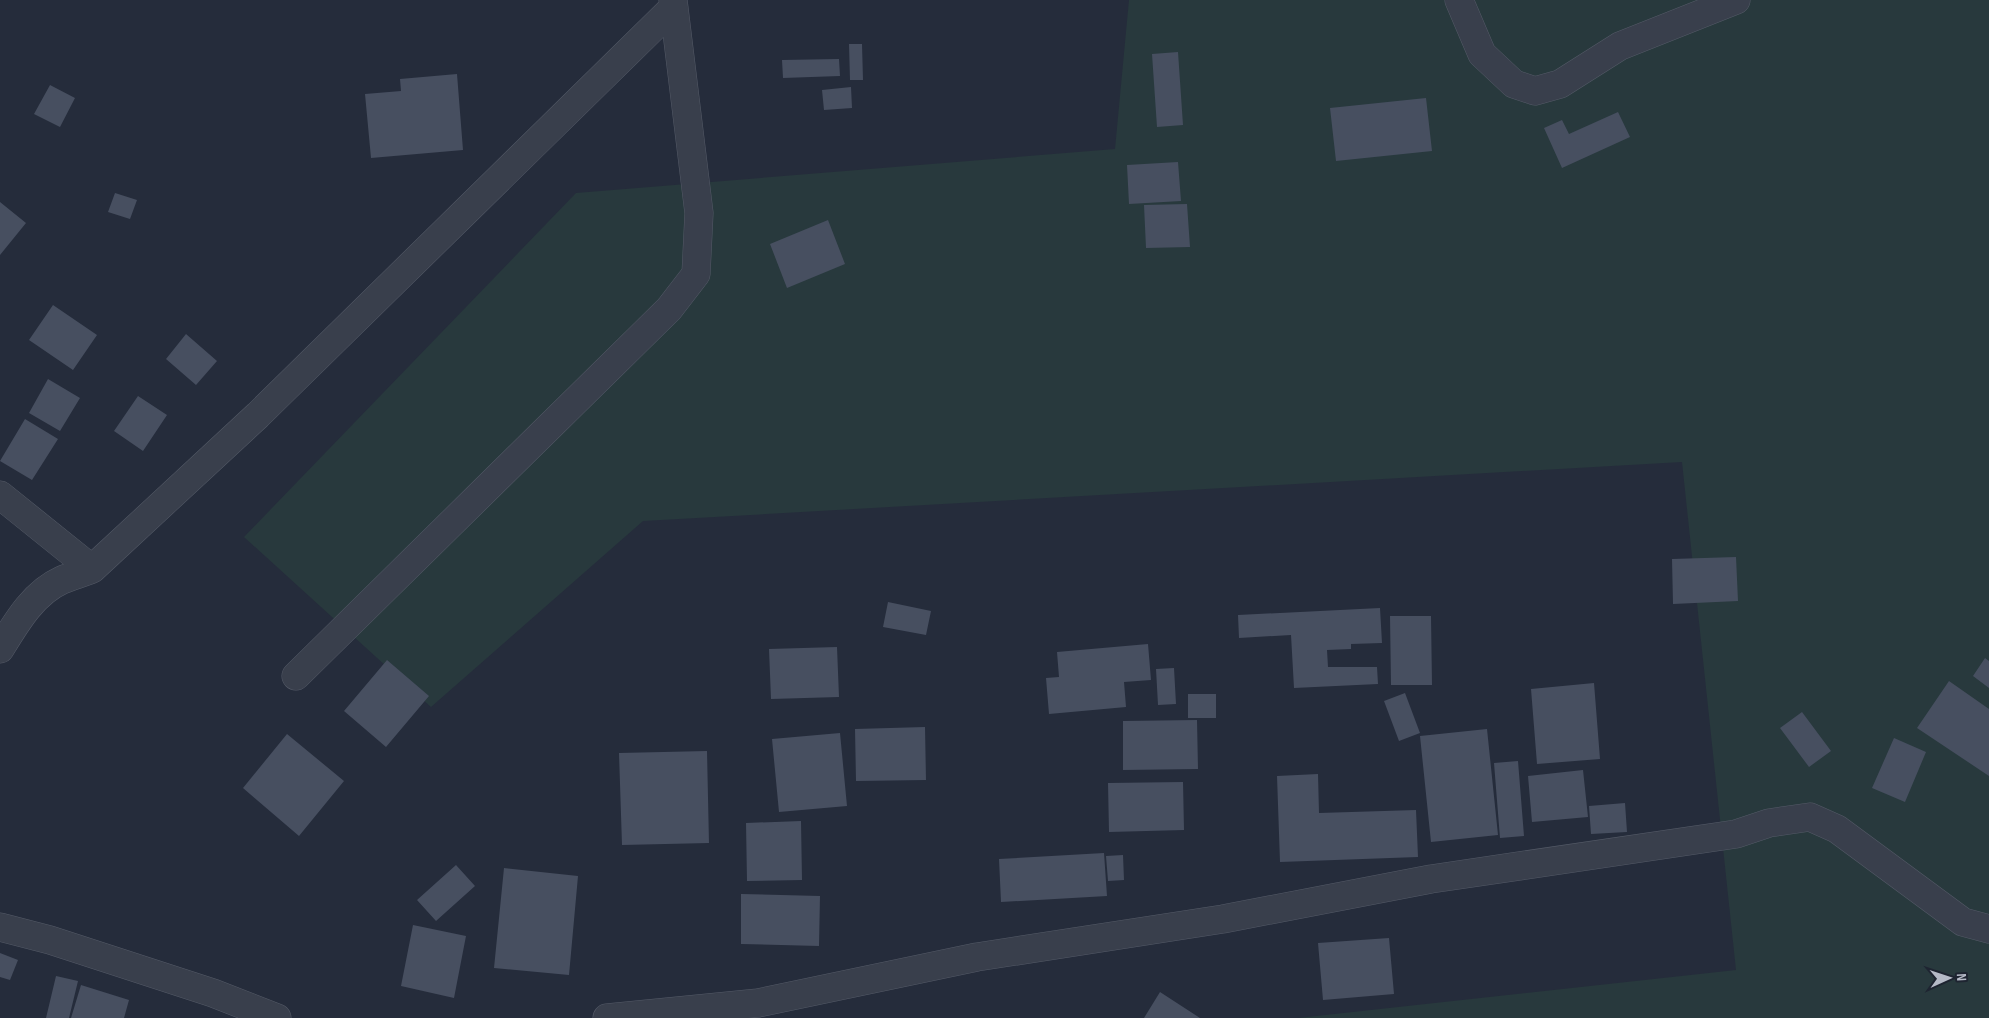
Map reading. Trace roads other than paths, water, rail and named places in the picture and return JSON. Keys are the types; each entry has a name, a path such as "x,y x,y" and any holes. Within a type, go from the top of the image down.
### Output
{"street":[{"path":"1459,0 1482,54 1514,84 1535,91 1560,84 1620,46 1736,0"},
{"path":"0,649 16,622 40,594 61,580 92,569 265,408 673,3"},
{"path":"296,676 669,309 696,274 699,212 673,3"},
{"path":"0,495 92,569"},
{"path":"607,1018 758,1003 978,957 1223,920 1431,879 1736,834 1769,823 1810,817 1837,829 1963,922 1989,929"},
{"path":"0,928 50,940 204,990 277,1018"}]}
